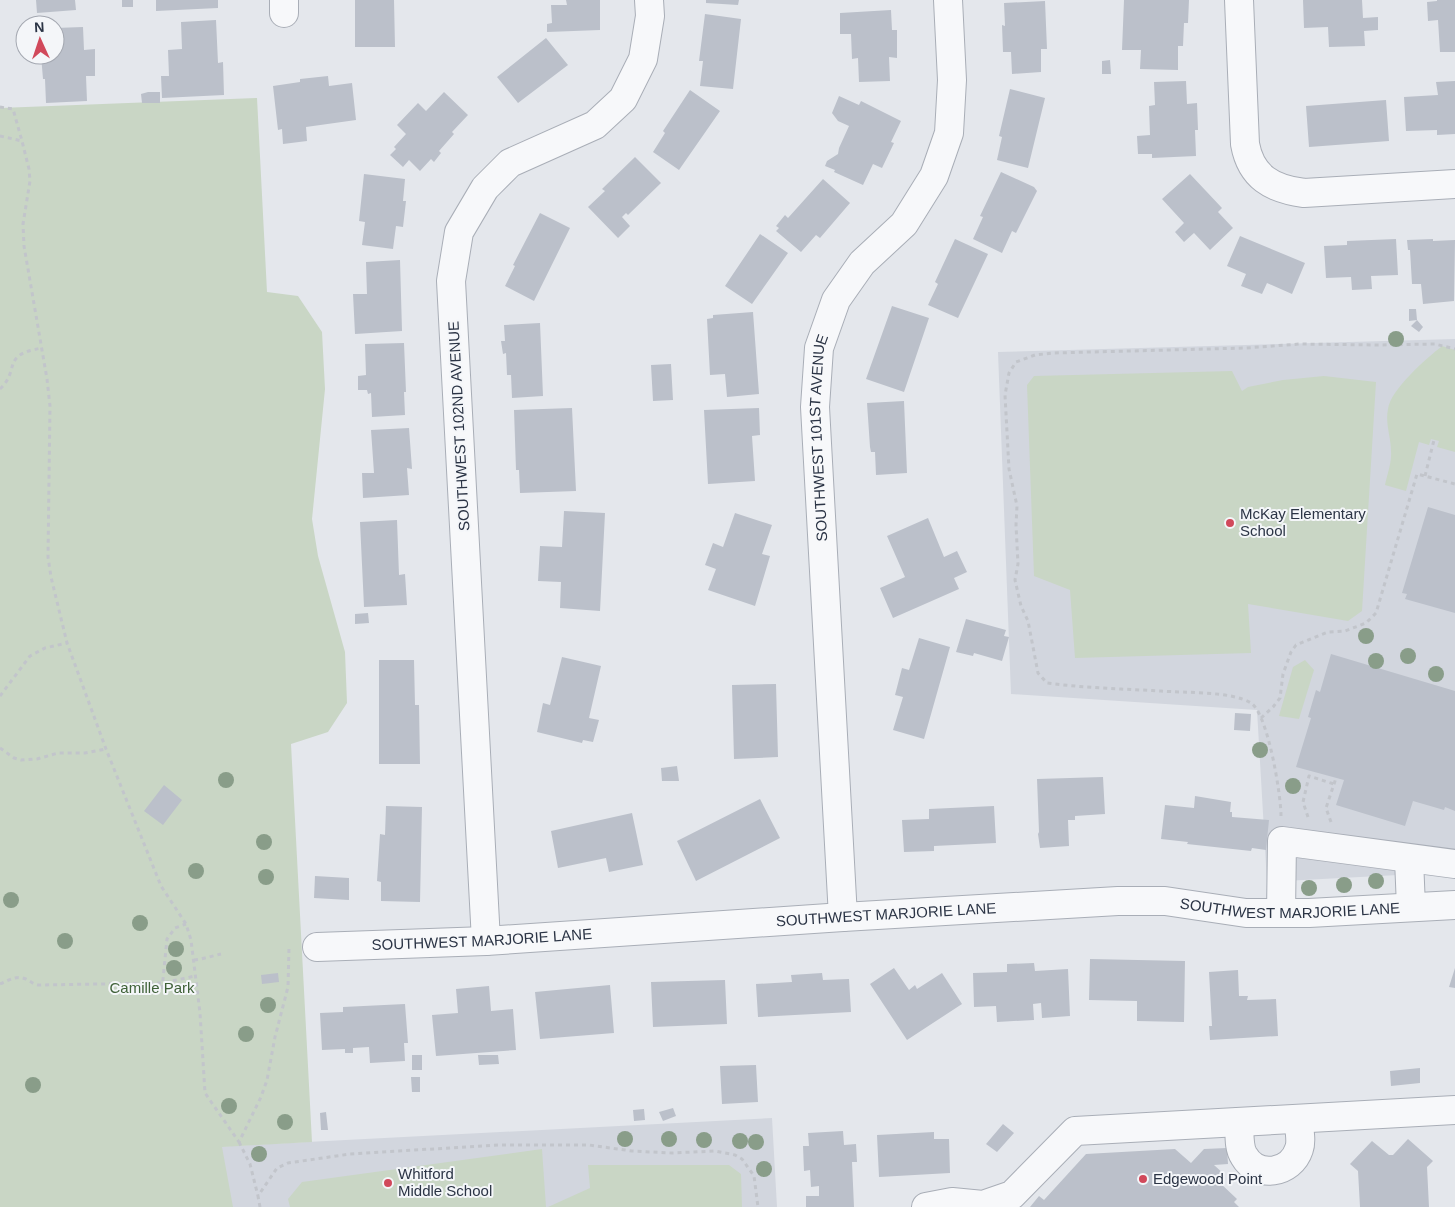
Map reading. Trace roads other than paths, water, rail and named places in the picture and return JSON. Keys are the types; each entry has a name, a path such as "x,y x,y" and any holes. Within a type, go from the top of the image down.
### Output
{"street":[{"name":"SOUTHWEST 102ND AVENUE","path":"486,941 451,281 459,232 485,188 510,163 595,125 623,100 642,59 650,16 649,0"},
{"name":"SOUTHWEST 101ST AVENUE","path":"843,917 815,407 819,348 836,300 862,263 904,224 934,176 949,133 952,80 948,0"},
{"path":"1239,0 1245,144 1247,157 1254,169 1263,178 1275,186 1304,193 1455,184"},
{"path":"1281,913 1282,841 1455,864"},
{"path":"1409,859 1411,908"},
{"name":"SOUTHWEST MARJORIE LANE","path":"317,947 486,941 1118,901 1165,901 1246,913 1455,905"},
{"path":"926,1207 952,1202 983,1205 1012,1195 1075,1131 1455,1110"},
{"path":"1239,1122 1240,1147 1244,1157 1260,1170 1270,1171 1289,1165 1296,1157 1300,1147 1298,1119"}],"place":[{"name":"McKay Elementary School","path":"1230,523"},
{"name":"Edgewood Point","path":"1143,1179"},
{"name":"Whitford Middle School","path":"388,1183"}],"park label":[{"name":"Camille Park","path":"152,988"}]}
